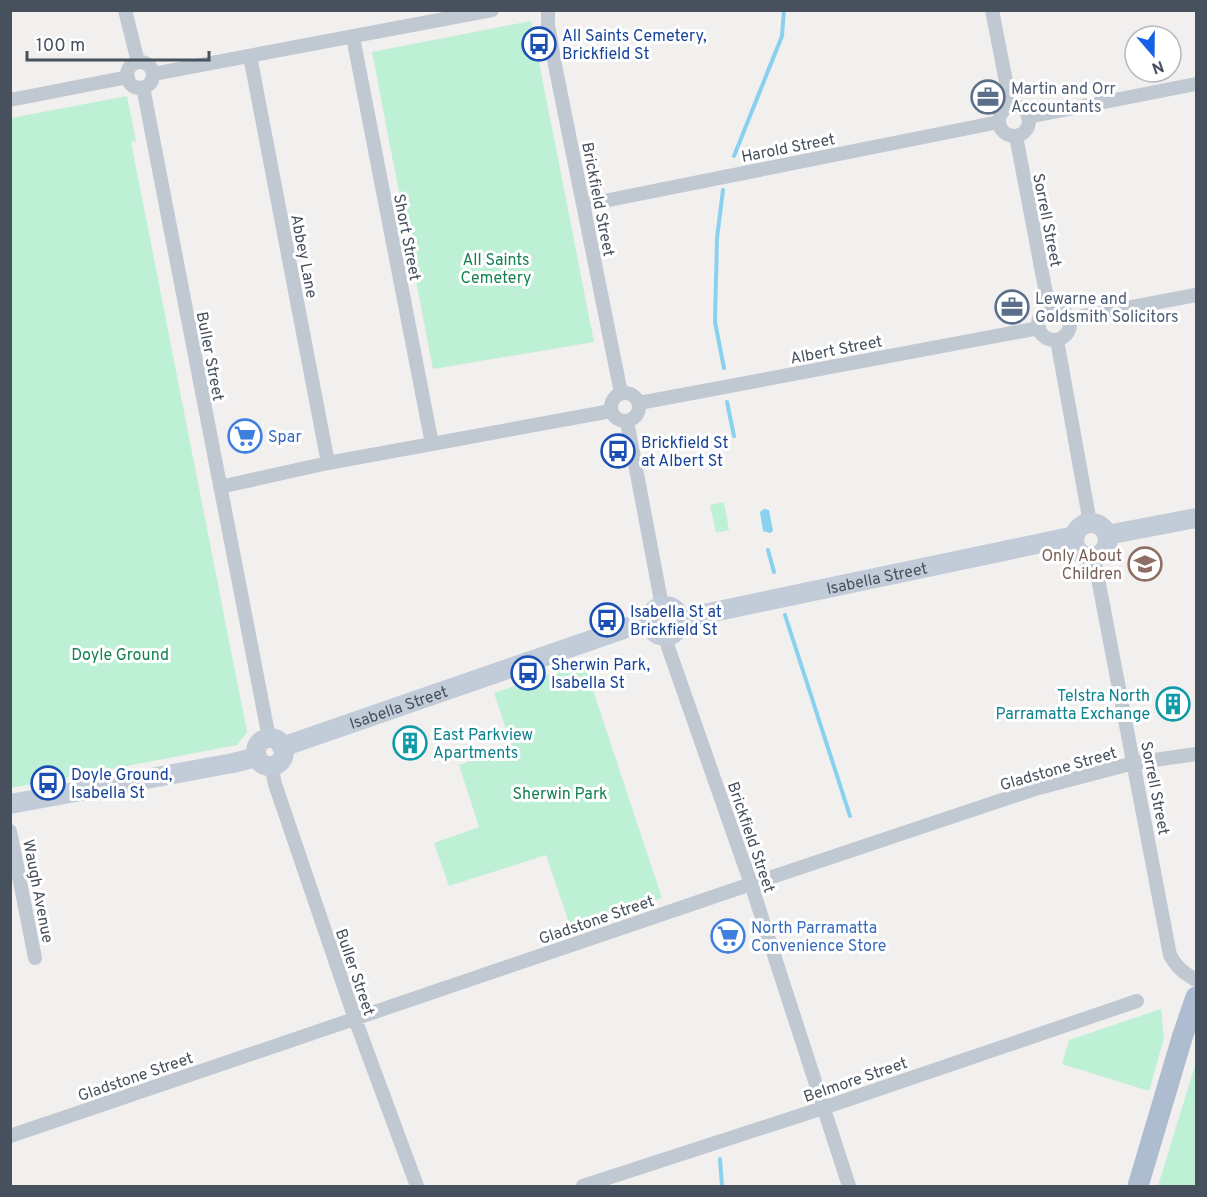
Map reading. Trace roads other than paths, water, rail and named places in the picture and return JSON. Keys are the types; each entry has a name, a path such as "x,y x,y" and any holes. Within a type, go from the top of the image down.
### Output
{"main road":[{"path":"1138,1186 1182,1038 1197,997"}],"street":[{"path":"125,10 138,62"},
{"path":"153,74 492,10"},
{"path":"992,10 1011,107"},
{"name":"Brickfield Street","path":"546,11 621,393"},
{"name":"Short Street","path":"353,37 432,444"},
{"name":"Abbey Lane","path":"250,56 328,463"},
{"path":"138,62 148,65 153,74 151,82 143,87 133,86 128,77 130,67 138,62"},
{"path":"10,100 128,77"},
{"path":"1028,117 1197,84"},
{"name":"Buller Street","path":"143,87 220,487 275,742"},
{"path":"1011,107 1022,109 1028,117 1027,129 1016,136 1004,133 999,122 1002,113 1011,107"},
{"name":"Harold Street","path":"584,205 999,122"},
{"name":"Sorrell Street","path":"1016,136 1049,309"},
{"path":"1068,319 1197,295"},
{"path":"1049,309 1061,310 1070,324 1067,334 1056,340 1045,337 1039,328 1040,318 1049,309"},
{"name":"Albert Street","path":"639,403 1039,328"},
{"path":"1056,340 1090,523"},
{"path":"621,393 634,396 640,408 636,417 627,421 619,420 611,411 614,398 621,393"},
{"path":"220,487 328,463 611,411"},
{"path":"627,421 656,614 653,630 666,635 675,632 680,619 672,608 656,614"},
{"path":"1107,535 1197,518"},
{"path":"1090,523 1103,528 1107,535 1103,551 1091,556 1085,555 1077,549 1075,544 1075,536 1079,528 1090,523"},
{"name":"Isabella Street","path":"680,619 1075,536"},
{"name":"Sorrell Street","path":"1091,556 1095,563 1170,955 1182,972 1197,980"},
{"name":"Isabella Street","path":"275,742 635,625 656,614"},
{"name":"Brickfield Street","path":"666,635 751,884 849,1186"},
{"path":"10,804 233,763 264,761 258,745 275,742"},
{"name":"Gladstone Street","path":"10,1136 1035,789 1134,763 1197,754"},
{"name":"Buller Street","path":"264,761 275,784 355,1019 417,1186"},
{"name":"Waugh Avenue","path":"10,831 35,957"},
{"name":"Belmore Street","path":"583,1186 823,1108 1137,1000"}],"water":[{"path":"764,509 769,510 773,531 770,533 763,531 760,512"}],"waterway":[{"path":"734,156 782,36 784,10"},
{"path":"723,190 717,238 715,322 724,368"},
{"path":"727,402 734,436"},
{"path":"768,550 774,572"},
{"path":"785,615 850,816"},
{"path":"720,1159 722,1186"}],"place":[{"name":"All Saints Cemetery, Brickfield St","path":"539,44"},
{"name":"Martin and Orr Accountants","path":"988,97"},
{"name":"Lewarne and Goldsmith Solicitors","path":"1012,307"},
{"name":"Spar","path":"245,436"},
{"name":"Brickfield St at Albert St","path":"618,451"},
{"name":"Only About Children","path":"1145,564"},
{"name":"Isabella St at Brickfield St","path":"607,620"},
{"name":"Sherwin Park, Isabella St","path":"528,673"},
{"name":"Telstra North Parramatta Exchange","path":"1173,704"},
{"name":"East Parkview Apartments","path":"410,743"},
{"name":"Doyle Ground, Isabella St","path":"48,783"},
{"name":"North Parramatta Convenience Store","path":"728,936"}],"park label":[{"name":"All Saints Cemetery","path":"496,268"},
{"name":"Doyle Ground","path":"120,654"},
{"name":"Sherwin Park","path":"560,793"}]}
